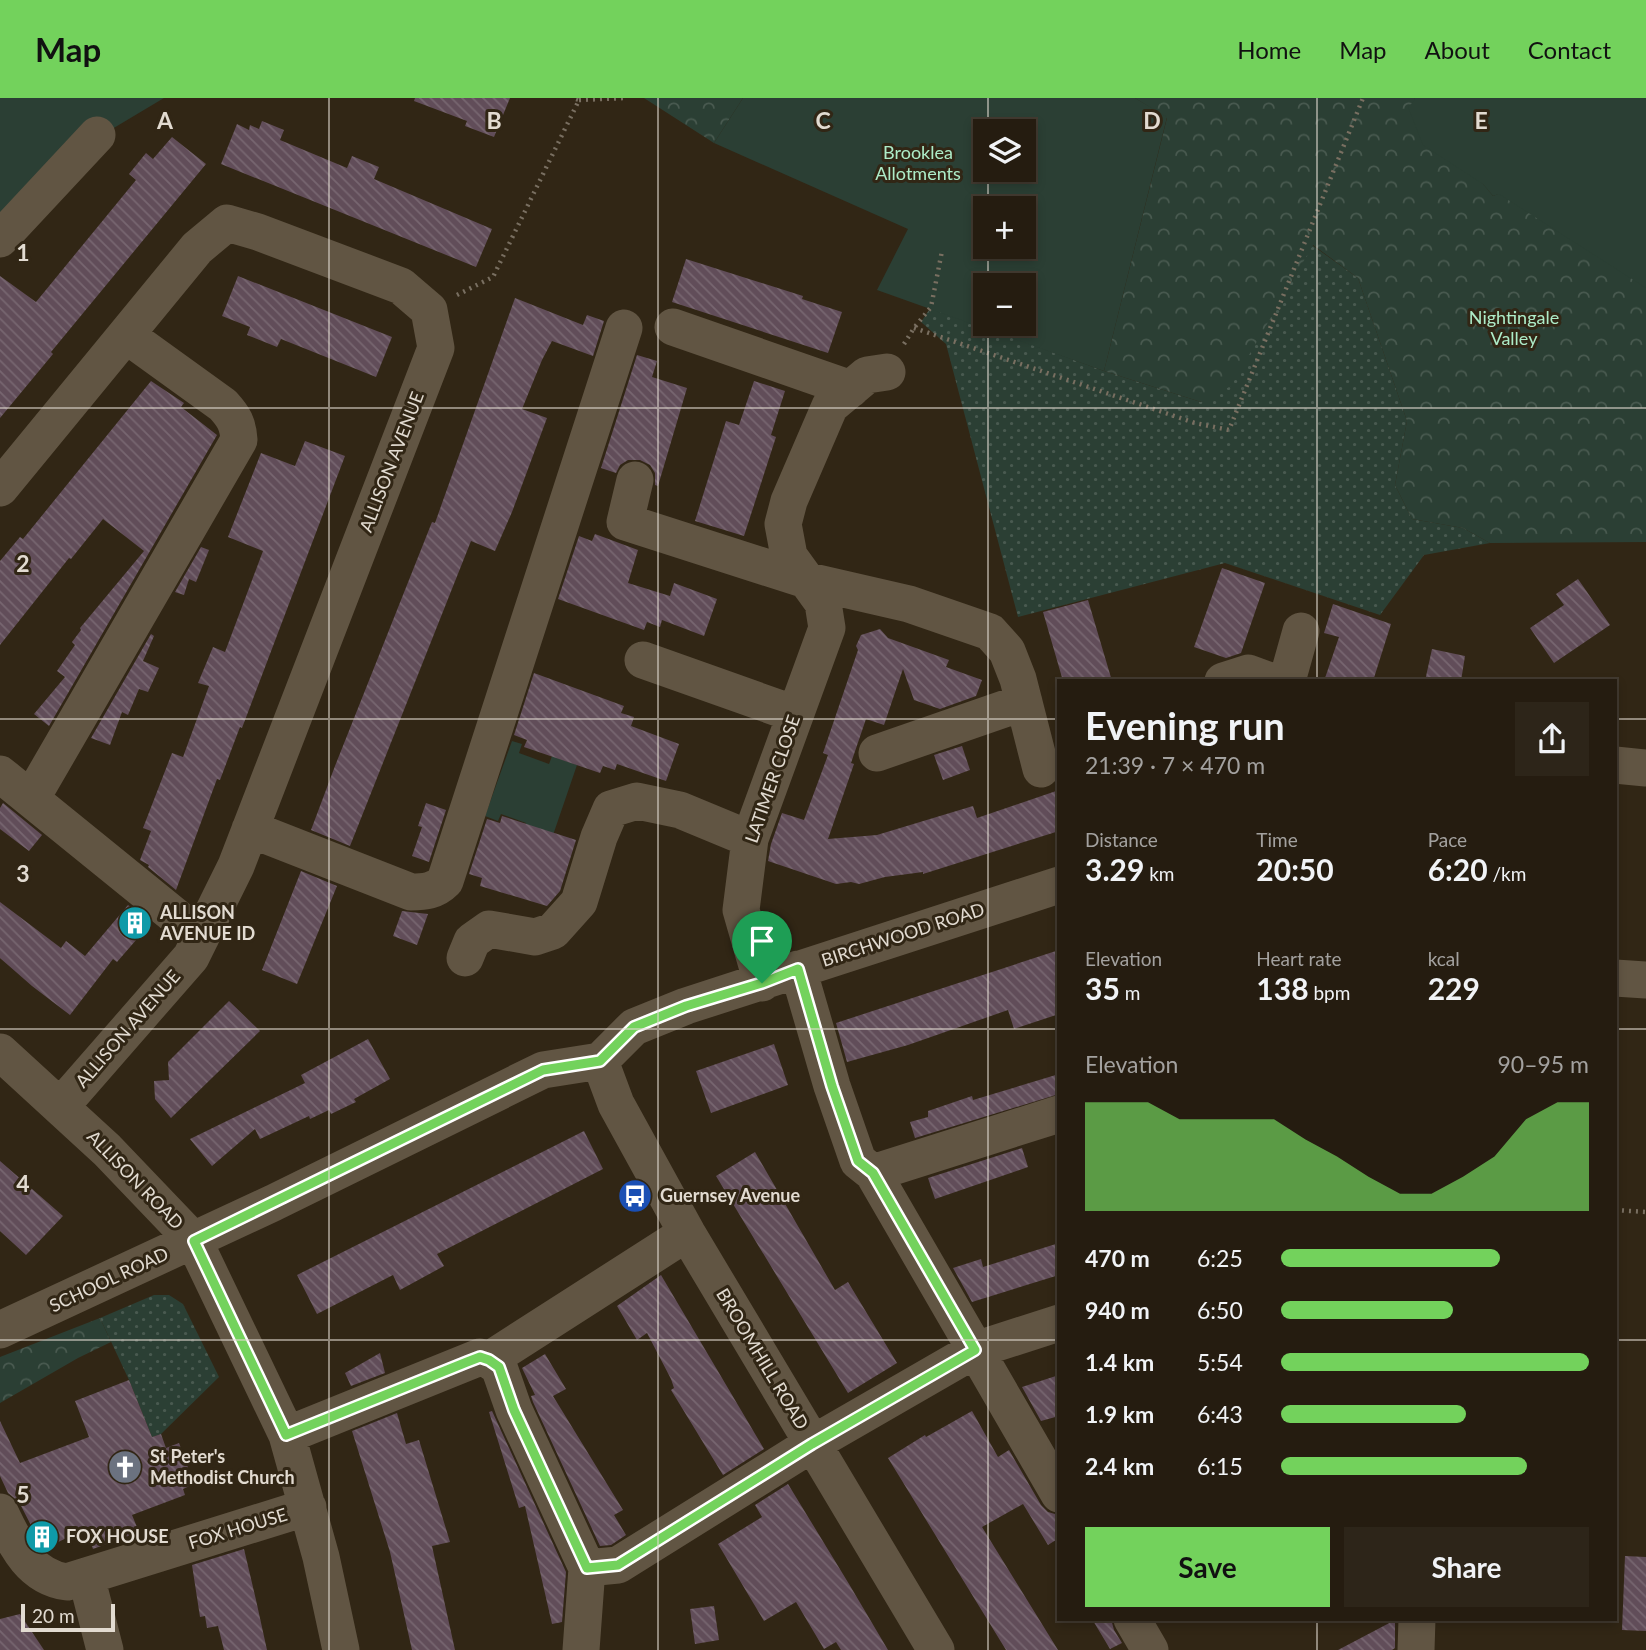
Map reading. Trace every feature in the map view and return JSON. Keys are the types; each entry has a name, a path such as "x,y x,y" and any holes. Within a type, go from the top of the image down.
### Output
{"street":[{"path":"0,239 97,135"},
{"path":"0,488 197,248 227,223 401,286 429,310"},
{"name":"ALLISON AVENUE","path":"61,1106 191,957 236,866 436,348 429,310"},
{"path":"673,327 851,389"},
{"path":"250,829 411,892 438,888 445,881 624,328"},
{"path":"31,799 239,440 234,416 223,405 126,335"},
{"name":"LATIMER CLOSE","path":"762,983 741,910 750,839 827,628 823,603 789,556 783,524 789,501 830,406 867,375 887,372"},
{"path":"635,480 625,522 809,581 909,604 990,632 1007,651 1024,702 1041,769"},
{"path":"1288,679 1301,631"},
{"path":"643,660 795,714"},
{"path":"1229,679 1248,673 1264,679"},
{"path":"877,752 1024,702"},
{"path":"1617,765 1646,768"},
{"path":"0,774 201,937"},
{"path":"465,958 471,941 489,929 535,937 553,931 579,902 599,837 611,809 637,801 680,810 750,839"},
{"name":"BIRCHWOOD ROAD","path":"600,1061 634,1027 686,1006 1057,886"},
{"path":"798,969 832,1086 858,1161 873,1173 1057,1491"},
{"path":"1617,978 1646,980"},
{"name":"ALLISON ROAD","path":"0,1052 61,1106 194,1241 286,1435 308,1507 341,1650"},
{"name":"BROOMHILL ROAD","path":"600,1061 616,1104 687,1233 936,1650"},
{"name":"SCHOOL ROAD","path":"0,1330 194,1241 543,1070 600,1061"},
{"path":"873,1173 1057,1115"},
{"path":"489,1360 687,1233"},
{"path":"587,1568 618,1565 812,1444 975,1350 1057,1324"},
{"path":"286,1435 480,1357 499,1367 514,1410 587,1568 582,1650"},
{"name":"FOX HOUSE","path":"0,1512 17,1546 32,1566 53,1580 68,1582 308,1507"},
{"path":"86,1576 105,1650"},
{"path":"1133,1621 1150,1650"},
{"path":"1416,1650 1417,1621"}],"path":[{"path":"429,310 493,277 576,99 625,98"},
{"path":"914,328 1195,423 1229,429 1363,98"},
{"path":"887,372 914,328 932,307 942,251"},
{"path":"1617,1210 1646,1212"}],"green space":[{"path":"0,98 164,98 92,141 0,238"},
{"path":"644,98 743,98 714,143"},
{"name":"Brooklea Allotments","path":"743,98 1135,98 1167,117 1104,371 1006,336 1036,336 1036,273 973,273 973,324 877,290 908,229 714,143"},
{"name":"Nightingale Valley","path":"1135,98 1414,98 1493,196 1554,171 1646,264 1646,542 1490,543 1463,528 1412,519 1395,485 1407,421 1358,278 1313,245 1231,386 1201,402 1104,371 1167,118"},
{"path":"1414,98 1646,98 1646,288 1499,194 1493,196 1483,184 1423,145 1408,107"},
{"path":"1312,245 1358,278 1407,421 1395,485 1412,519 1463,528 1490,543 1424,555 1380,615 1225,563 1018,617 946,344 921,322 931,307 973,323 973,336 1009,336 1104,371 1201,402 1292,281"},
{"path":"512,741 522,744 519,753 549,764 552,756 577,765 552,838 524,829 526,823 501,814 498,821 485,816"},
{"path":"154,1295 169,1295 183,1304 219,1377 161,1434 152,1437 100,1318"},
{"path":"100,1318 111,1342 0,1403 0,1357"}],"building":[{"path":"415,98 510,98 494,137 465,126 467,121 414,101"},
{"path":"262,121 284,130 280,140 347,168 352,156 379,167 374,179 492,229 476,267 221,164 237,124 249,130 250,125 259,129"},
{"path":"172,137 206,164 0,418 0,276 36,302 136,180 129,174 146,153 153,159"},
{"path":"686,259 803,296 802,299 842,312 828,353 672,302"},
{"path":"238,276 392,337 376,377 281,339 277,347 247,335 250,327 222,316"},
{"path":"515,298 583,325 587,315 604,321 593,356 552,341 542,360 522,409 547,418 512,512 495,551 471,541 350,846 311,830 432,522 435,523"},
{"path":"637,355 657,361 652,377 687,388 658,486 655,485 655,473 650,465 640,460 628,460 620,465 616,473 601,468"},
{"path":"151,381 184,403 181,407 217,435 49,726 34,714 65,677 57,671 75,645 72,642 80,628 144,551 103,519 0,645 0,561 20,537 23,539"},
{"path":"754,381 785,391 771,435 776,437 744,536 695,521 726,421 739,425"},
{"path":"305,441 345,456 242,728 240,727 220,780 217,779 176,890 140,860 151,831 143,828 172,753 183,757 209,686 198,683 213,647 225,652 263,551 228,537 261,453 295,466"},
{"path":"595,534 638,550 628,583 670,596 674,583 717,599 704,636 662,620 660,627 647,622 644,630 558,599 579,536 592,541"},
{"path":"201,547 209,550 196,582 189,579 184,595 175,592"},
{"path":"1222,568 1265,583 1241,653 1226,658 1194,647"},
{"path":"1578,579 1610,625 1554,663 1530,628 1564,605 1556,594"},
{"path":"1088,600 1111,679 1062,679 1043,612"},
{"path":"1333,604 1391,624 1374,679 1325,679 1339,637 1324,633"},
{"path":"880,629 888,638 949,660 946,667 982,680 976,696 940,709 914,700 903,669 884,725 866,719 851,763 854,764 828,839 877,835 973,806 977,818 1057,791 1057,832 923,874 885,877 859,884 836,884 768,861 782,813 804,820 828,755 823,753 861,635"},
{"path":"151,634 154,636 143,661 159,668 148,692 139,689 128,715 122,712 110,745 91,738"},
{"path":"1432,649 1465,656 1461,679 1425,679"},
{"path":"534,673 624,706 621,713 634,717 631,726 679,744 666,781 617,764 615,770 603,766 600,773 524,747 527,740 514,735"},
{"path":"962,746 970,770 943,780 934,755"},
{"path":"3,803 42,835 29,851 0,829 0,808"},
{"path":"426,803 446,810 429,862 412,856 422,827 418,826"},
{"path":"502,816 576,840 560,891 547,906 480,886 482,878 469,874 487,819 500,823"},
{"path":"301,871 337,886 297,984 262,970"},
{"path":"0,902 61,948 66,941 85,956 128,905 151,923 147,922 150,924 117,962 113,959 70,1015 0,958"},
{"path":"402,911 428,914 417,945 393,936"},
{"path":"1057,951 1057,1015 1014,1029 1008,1010 908,1045 847,1062 836,1023"},
{"path":"229,1001 260,1031 171,1118 155,1099 154,1081 169,1080 168,1062"},
{"path":"368,1039 390,1079 354,1099 356,1102 331,1114 329,1110 310,1119 309,1116 260,1139 255,1129 212,1166 190,1139 305,1083 301,1075"},
{"path":"774,1044 788,1085 711,1113 696,1071"},
{"path":"1057,1075 1057,1095 915,1138 910,1122 928,1117 928,1111 972,1096 973,1100"},
{"path":"584,1131 603,1169 437,1254 444,1266 400,1290 393,1275 317,1314 297,1275"},
{"path":"1022,1148 1028,1167 935,1199 928,1178"},
{"path":"755,1152 835,1290 848,1282 897,1363 848,1393 716,1176"},
{"path":"0,1161 63,1216 26,1255 0,1231"},
{"path":"1057,1244 1057,1276 972,1302 953,1268 981,1259 983,1267"},
{"path":"661,1275 764,1449 723,1475 671,1390 674,1388 671,1379 647,1333 637,1340 617,1306"},
{"path":"380,1353 385,1373 351,1386 345,1373"},
{"path":"545,1354 566,1389 553,1396 623,1510 614,1515 626,1535 611,1545 600,1546 533,1402 531,1396 535,1395 522,1368"},
{"path":"1057,1376 1057,1417 1041,1421 1022,1387"},
{"name":"St Peter's Methodist Church","path":"129,1380 152,1437 161,1434 166,1448 179,1443 194,1484 183,1489 185,1495 132,1515 139,1532 93,1549 85,1529 46,1548 19,1502 8,1493 0,1476 0,1421 20,1463 89,1437 75,1401"},
{"path":"492,1411 566,1572 562,1622 552,1624 525,1506 519,1508 489,1412"},
{"path":"972,1411 998,1457 1009,1450 1041,1505 1048,1512 1055,1514 1057,1539 1048,1545 1023,1504 982,1527 1058,1650 1006,1650 888,1458 925,1435 926,1437"},
{"path":"397,1413 406,1444 419,1440 450,1542 432,1546 455,1650 412,1650 390,1552 352,1431"},
{"path":"788,1484 888,1650 841,1650 836,1642 824,1649 796,1602 764,1621 718,1544 762,1517 755,1505"},
{"path":"244,1549 267,1650 224,1650 218,1626 207,1628 205,1616 200,1617 192,1565"},
{"path":"1625,1556 1646,1557 1646,1631 1622,1630"},
{"path":"714,1606 719,1640 695,1644 690,1609"},
{"path":"20,1614 44,1650 0,1650 0,1619"},
{"path":"1093,1621 1112,1621 1122,1643 1110,1649"},
{"path":"1395,1621 1395,1648 1392,1650 1338,1650"}],"place":[{"name":"ALLISON AVENUE ID","path":"135,923"},
{"name":"Guernsey Avenue","path":"635,1196"},
{"name":"St Peter's Methodist Church","path":"125,1467"},
{"name":"FOX HOUSE","path":"42,1537"}],"route":[{"path":"798,969 832,1086 858,1161 873,1173 975,1350 812,1444 618,1565 587,1568 514,1410 499,1367 489,1360 480,1357 286,1435 194,1241 543,1070 600,1061 634,1027 686,1006 762,983 798,969"}]}
